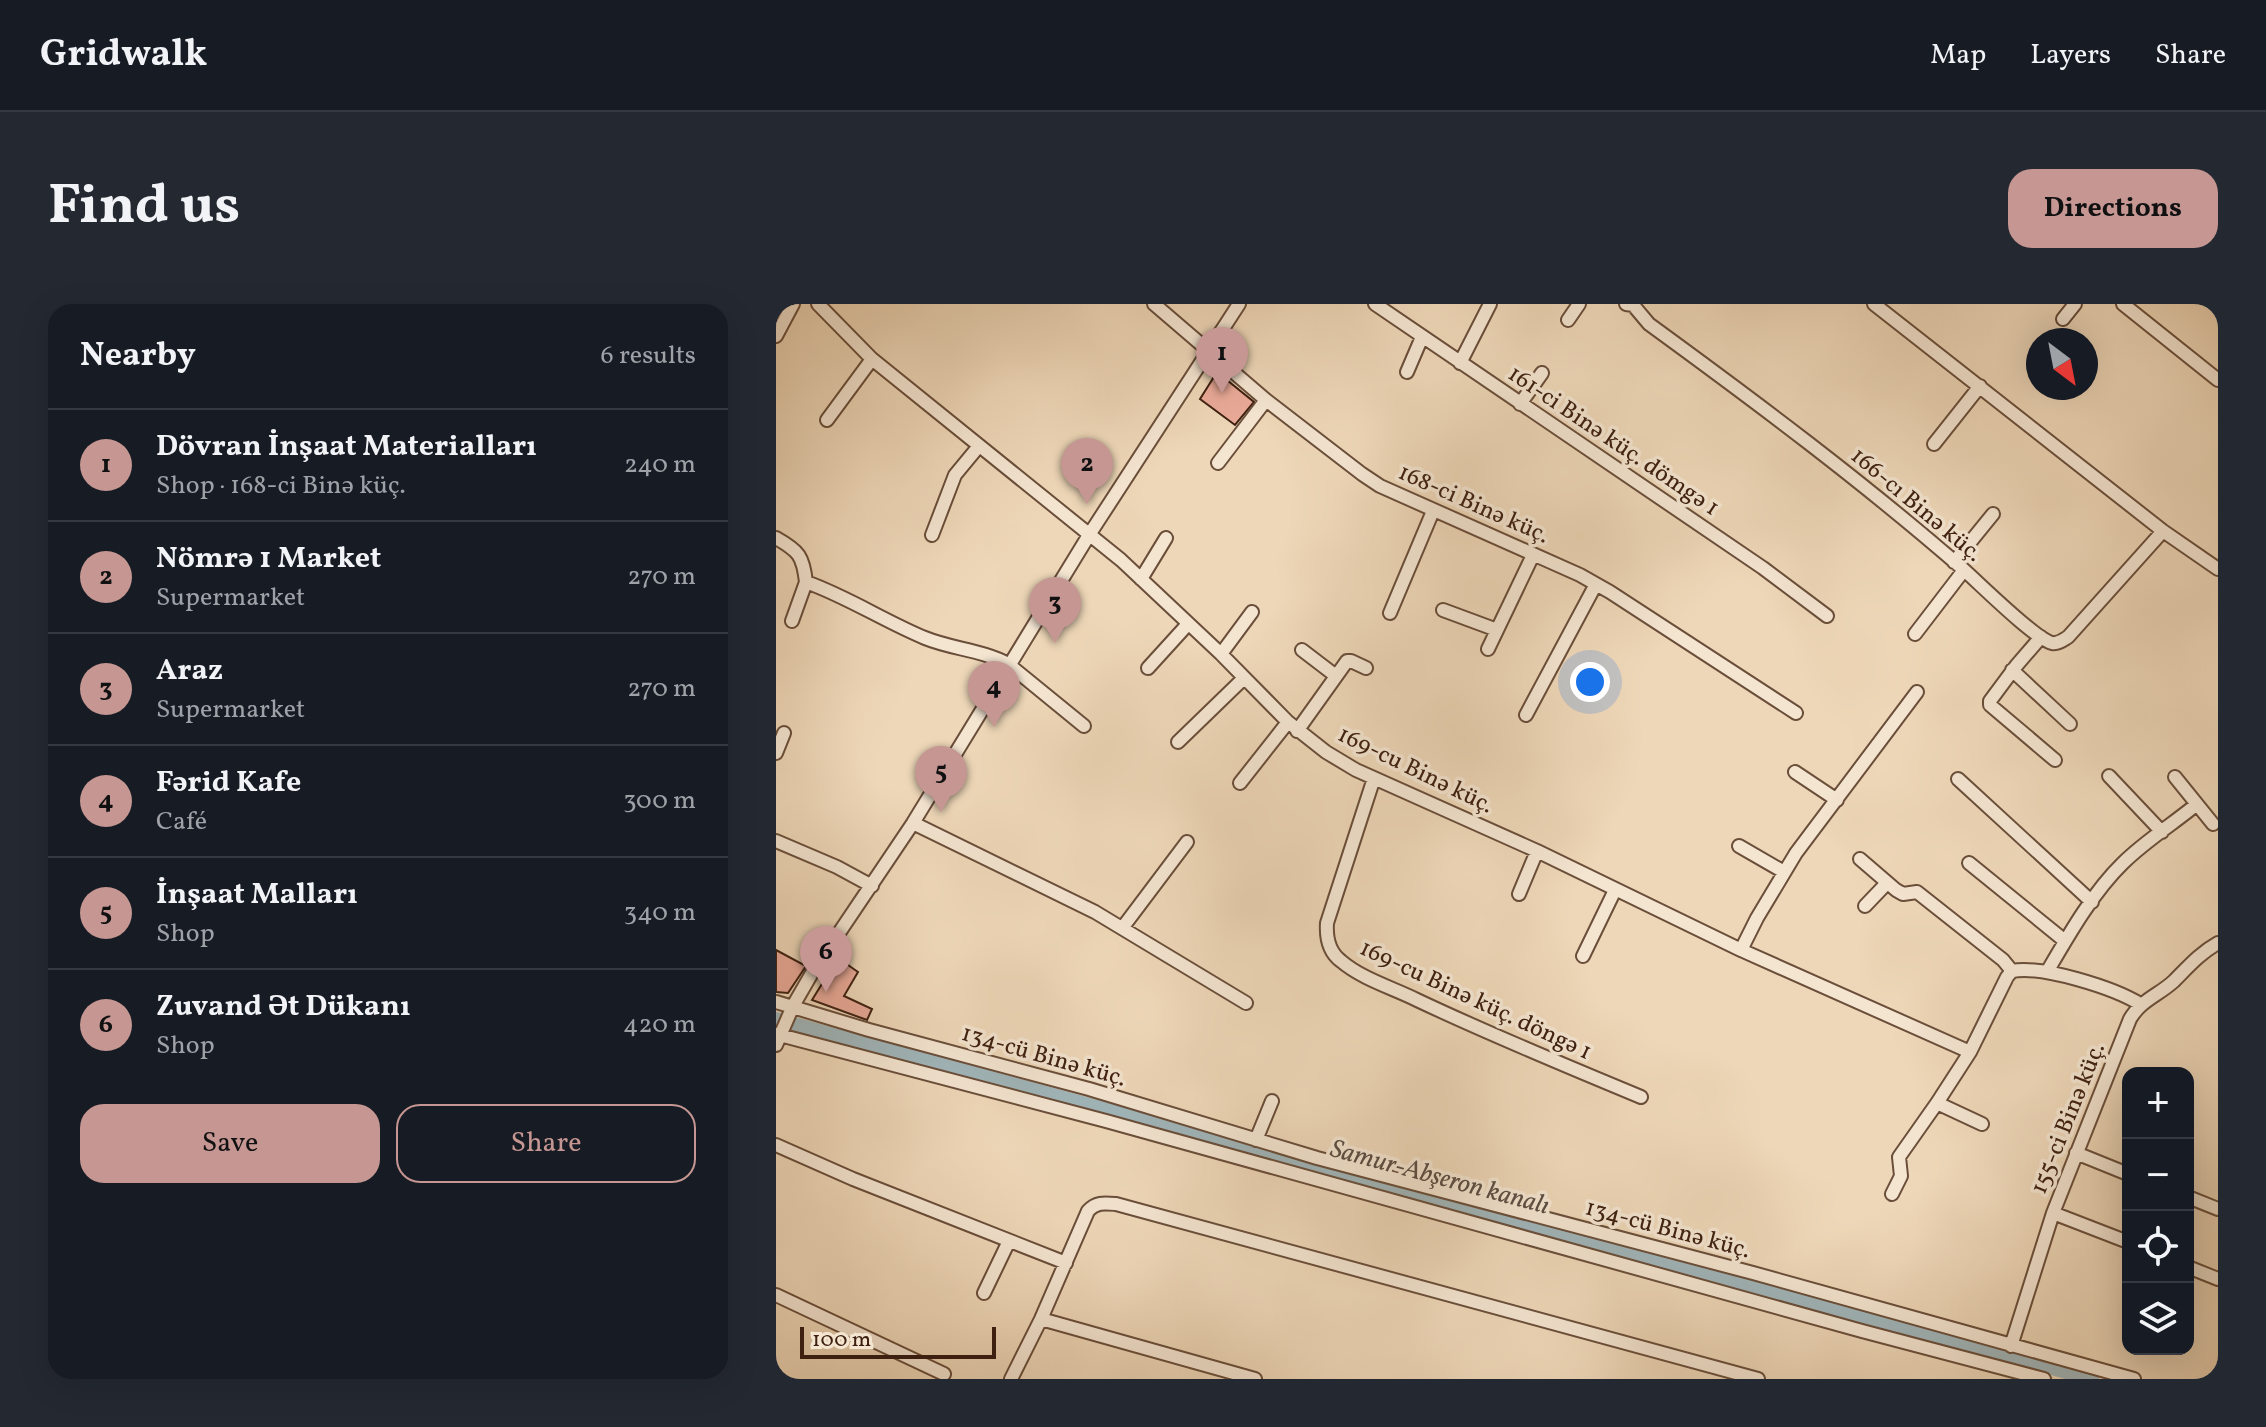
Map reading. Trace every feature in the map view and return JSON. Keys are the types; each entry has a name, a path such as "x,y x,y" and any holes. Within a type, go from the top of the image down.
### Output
{"street":[{"path":"776,336 793,304"},
{"name":"169-cu Binə küç.","path":"818,304 872,359 1141,579 1221,654 1292,727 1336,758 1741,950 1970,1052"},
{"name":"168-ci Binə küç.","path":"1154,304 1266,400 1380,486 1596,584 1796,713"},
{"path":"1239,304 1089,535 913,823 812,973 777,1038 1121,1125 2044,1379"},
{"name":"161-ci Binə küç. dömgə 1","path":"1375,304 1740,552 1827,616"},
{"path":"1460,363 1490,304"},
{"path":"1568,320 1579,304"},
{"name":"166-cı Binə küç.","path":"1631,304 1649,324 1781,421 2041,637"},
{"path":"1874,304 2163,531 2218,569"},
{"path":"2063,319 2075,304"},
{"path":"2123,304 2218,380"},
{"path":"1407,372 1422,337"},
{"path":"827,420 872,359"},
{"path":"1520,404 1542,373"},
{"path":"1934,444 1980,386"},
{"path":"1218,463 1266,400"},
{"path":"932,535 955,475 979,446"},
{"path":"1390,613 1433,511"},
{"path":"1915,634 1993,514"},
{"path":"2055,760 1990,705 1990,701 2041,637 2058,643 2068,637 2163,531"},
{"path":"776,538 804,562 806,582 792,621"},
{"path":"1141,579 1166,538"},
{"path":"1488,649 1533,555"},
{"path":"806,582 917,635 985,654 1008,664 1084,726"},
{"path":"1526,715 1596,584"},
{"path":"1443,610 1497,630"},
{"path":"1221,654 1252,612"},
{"path":"1148,668 1188,624"},
{"path":"1302,650 1336,676"},
{"path":"1240,783 1347,661 1366,668"},
{"path":"2012,670 2070,724"},
{"path":"1178,742 1243,679"},
{"path":"1741,950 1784,872 1917,692"},
{"path":"776,753 784,733"},
{"path":"1795,772 1837,800"},
{"path":"2109,776 2162,832"},
{"path":"2175,777 2213,824"},
{"name":"169-cu Binə küç. döngə 1","path":"1374,778 1327,923 1326,936 1333,953 1362,974 1493,1035 1641,1097"},
{"path":"1958,779 2092,902"},
{"path":"2047,972 2115,871 2197,804"},
{"path":"913,823 1123,927 1246,1003"},
{"path":"776,841 872,886"},
{"path":"1123,927 1187,842"},
{"path":"1739,846 1784,872"},
{"path":"1519,894 1537,851"},
{"path":"1860,859 1903,894 1917,892 2003,960 2012,971 2047,972 2118,993 2140,1004"},
{"path":"1969,863 2065,941"},
{"path":"1865,906 1887,883"},
{"path":"1583,956 1615,890"},
{"name":"155-ci Binə küç.","path":"2011,1346 2053,1213 2130,1019 2140,1004 2218,943"},
{"path":"1892,1194 1901,1176 1899,1157 1970,1052 2012,971"},
{"name":"134-cü Binə küç.","path":"776,1002 1089,1089 1317,1158 1753,1273 2134,1379"},
{"path":"1256,1140 1272,1101"},
{"path":"1937,1103 1982,1124"},
{"path":"776,1145 853,1179 1066,1263"},
{"path":"2076,1153 2122,1172"},
{"path":"2194,1199 2218,1209"},
{"path":"1011,1379 1088,1211 1094,1204 1116,1204 1758,1379"},
{"path":"2053,1213 2122,1240"},
{"path":"984,1293 1009,1241"},
{"path":"2194,1269 2218,1279"},
{"path":"1746,1299 1753,1273"},
{"path":"776,1295 944,1374"},
{"path":"1041,1319 1255,1379"}],"building":[{"path":"1217,372 1254,402 1235,425 1200,399"},
{"path":"776,950 806,966 788,993 776,992"},
{"path":"838,958 858,972 844,996 872,1009 867,1020 812,1000"}],"waterway":[{"name":"Samur-Abşeron kanalı","path":"776,1019 2092,1379"}],"place":[{"name":"Dövran İnşaat Materialları","path":"1222,393"},
{"name":"Nömrə 1 Market","path":"1087,504"},
{"name":"Araz","path":"1055,643"},
{"name":"Fərid Kafe","path":"994,727"},
{"name":"İnşaat Malları","path":"941,812"},
{"name":"Zuvand Ət Dükanı","path":"826,992"}]}
